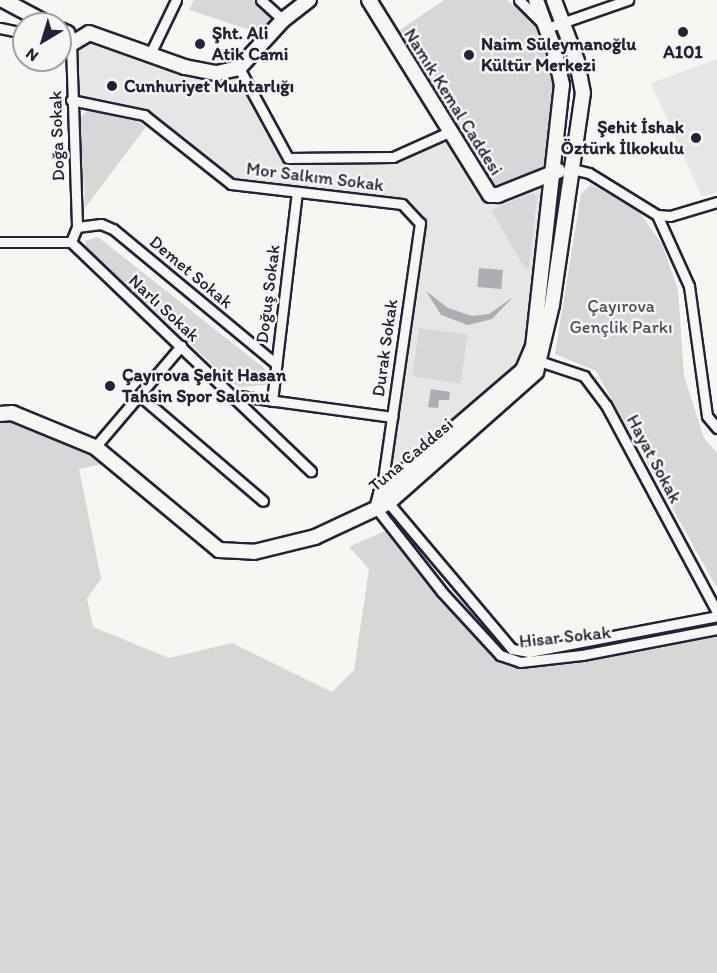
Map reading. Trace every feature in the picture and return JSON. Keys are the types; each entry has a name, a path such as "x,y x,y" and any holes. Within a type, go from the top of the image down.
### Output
{"street":[{"path":"3,0 26,12"},
{"path":"150,54 176,0"},
{"path":"261,0 283,20"},
{"path":"72,40 89,33 150,54 217,73 239,68 283,20 309,0"},
{"name":"Namık Kemal Caddesi","path":"369,0 490,195 498,195 553,171"},
{"path":"519,0 547,28 628,0"},
{"name":"Tuna Caddesi","path":"0,414 12,413 95,447 219,550 254,552 315,537 382,502 521,388 536,372 534,359 562,85 547,28 536,0"},
{"name":"Tuna Caddesi","path":"534,359 552,305 583,93 554,0"},
{"path":"239,68 288,158 393,157 449,132"},
{"name":"Doğa Sokak","path":"69,72 77,227"},
{"name":"Mor Salkım Sokak","path":"71,100 144,115 231,184 402,204"},
{"path":"553,171 573,169 589,173 657,215 670,216 717,202"},
{"name":"Doğuş Sokak","path":"272,401 297,192"},
{"name":"Durak Sokak","path":"382,502 420,223 402,204"},
{"path":"657,215 689,286 707,416 717,428"},
{"name":"Demet Sokak","path":"77,227 101,224 113,229 276,364"},
{"path":"0,242 71,242 77,227"},
{"name":"Narlı Sokak","path":"71,242 312,471"},
{"path":"95,447 181,346"},
{"name":"Hayat Sokak","path":"534,359 584,376 606,405 717,614"},
{"path":"232,394 392,417"},
{"path":"139,395 263,501"},
{"name":"Hisar Sokak","path":"382,502 512,649 529,651 717,614"},
{"name":"Hisar Sokak","path":"382,502 442,592 500,655 520,662 582,655 717,629"}],"shaded area":[{"path":"88,33 185,67 239,68 288,158 393,157 447,130 490,195 554,169 523,371 380,496 420,223 401,204 232,184 146,115 71,101 72,43"},
{"name":"Şehit İshak Öztürk İlkokulu","path":"717,59 717,192 702,197 651,83"},
{"path":"479,268 503,270 501,289 477,287"},
{"path":"426,291 448,308 472,316 489,314 513,297 492,319 468,325 441,315"},
{"path":"431,389 450,392 449,400 439,400 438,408 428,407"}],"green space":[{"path":"194,0 255,0 274,17 258,33 189,10"},
{"path":"444,0 507,0 529,18 546,43 556,92 544,168 491,190 400,30"},
{"path":"87,111 130,117 146,127 85,208 80,118"},
{"name":"Çayırova Gençlik Parkı","path":"591,184 639,212 662,244 678,290 684,376 704,438 717,453 717,588 596,371 555,354 581,194"},
{"path":"532,193 537,196 529,268 524,267 491,210"},
{"path":"98,237 264,368 268,374 266,385 240,387 232,383 86,247 85,241"},
{"path":"419,328 468,335 461,383 412,377"},
{"path":"12,417 77,442 103,464 79,469 101,579 87,598 93,627 169,658 232,643 332,692 354,670 369,569 349,547 387,530 498,656 522,662 717,630 717,973 0,973 0,420"}],"place":[{"name":"A101","path":"683,32"},
{"name":"Şht. Ali Atik Cami","path":"200,44"},
{"name":"Naim Süleymanoğlu Kültür Merkezi","path":"469,55"},
{"name":"Cunhuriyet Muhtarlığı","path":"112,86"},
{"name":"Şehit İshak Öztürk İlkokulu","path":"696,138"},
{"name":"Çayırova Şehit Hasan Tahsin Spor Salonu","path":"110,386"}]}
